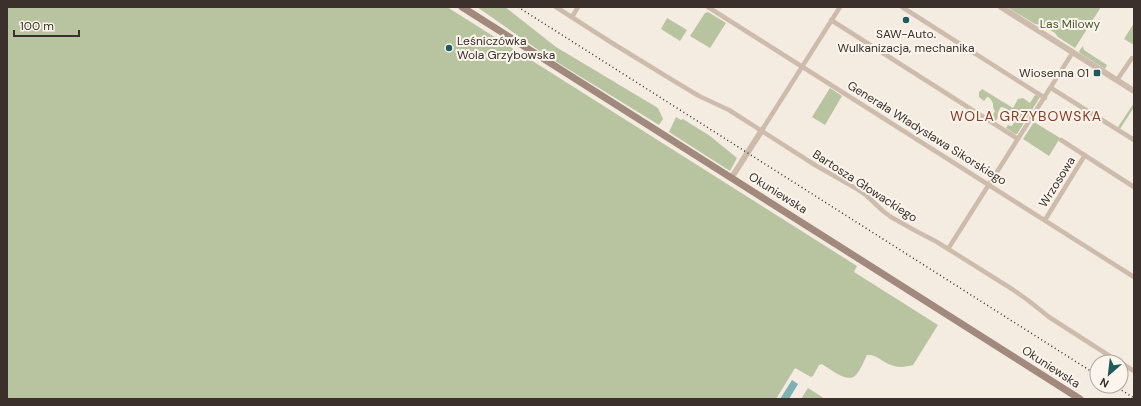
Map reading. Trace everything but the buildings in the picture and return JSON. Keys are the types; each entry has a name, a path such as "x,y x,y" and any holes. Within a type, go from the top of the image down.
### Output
{"main road":[{"name":"Okuniewska","path":"462,7 1080,399"}],"street":[{"name":"Bartosza Głowackiego","path":"556,7 674,82 729,110 815,165 857,189 883,211 1017,292 1049,317 1106,354"},
{"path":"572,17 578,7"},
{"name":"Generała Władysława Sikorskiego","path":"708,7 1134,277"},
{"path":"732,177 840,7"},
{"path":"902,7 1045,98"},
{"path":"1002,7 1134,91"},
{"path":"831,20 1018,139"},
{"path":"948,249 1073,52"},
{"path":"1117,80 1132,58"},
{"path":"1051,88 1134,140"},
{"path":"1061,140 1134,188"},
{"name":"Wrzosowa","path":"1045,220 1085,156"}],"green space":[{"path":"7,7 447,7 857,266 854,272 938,325 913,365 896,367 877,357 867,355 856,375 848,378 839,375 822,364 819,365 811,377 795,368 776,399 7,399"},
{"path":"477,7 505,7 556,47 658,108 663,119 659,125 547,56"},
{"name":"Las Milowy","path":"1007,7 1101,7 1075,48 1042,25 1035,24"},
{"path":"708,12 726,23 710,48 690,36 705,13"},
{"path":"667,18 687,30 680,41 661,29"},
{"path":"1134,23 1134,45 1124,39"},
{"path":"1083,46 1084,50 1107,65 1105,69 1080,53 1079,51"},
{"path":"830,88 842,96 825,125 812,117"},
{"path":"982,89 1013,108 1018,99 1023,98 1030,103 1035,95 1040,97 1017,134 1015,134 1006,128 1008,125 1012,126 1015,119 1011,115 1011,112 1005,108 1001,107 995,121 991,119 995,111 993,102 988,97 984,101 979,97 979,92"},
{"path":"1134,103 1134,107 1120,129 1118,127"},
{"path":"676,117 681,120 683,119 710,136 737,158 730,171 669,132"},
{"path":"1034,122 1060,138 1049,156 1023,139"},
{"path":"808,388 825,399 801,399"}],"water":[{"path":"792,380 798,384 789,399 780,399"}],"railway":[{"path":"518,7 1089,370"},
{"path":"1128,394 1134,398"}],"place":[{"name":"SAW-Auto. Wulkanizacja, mechanika","path":"906,20"},
{"name":"Leśniczówka Wola Grzybowska","path":"449,48"},
{"name":"Wiosenna 01","path":"1097,73"}],"district":[{"name":"WOLA GRZYBOWSKA","path":"1026,116"}]}
